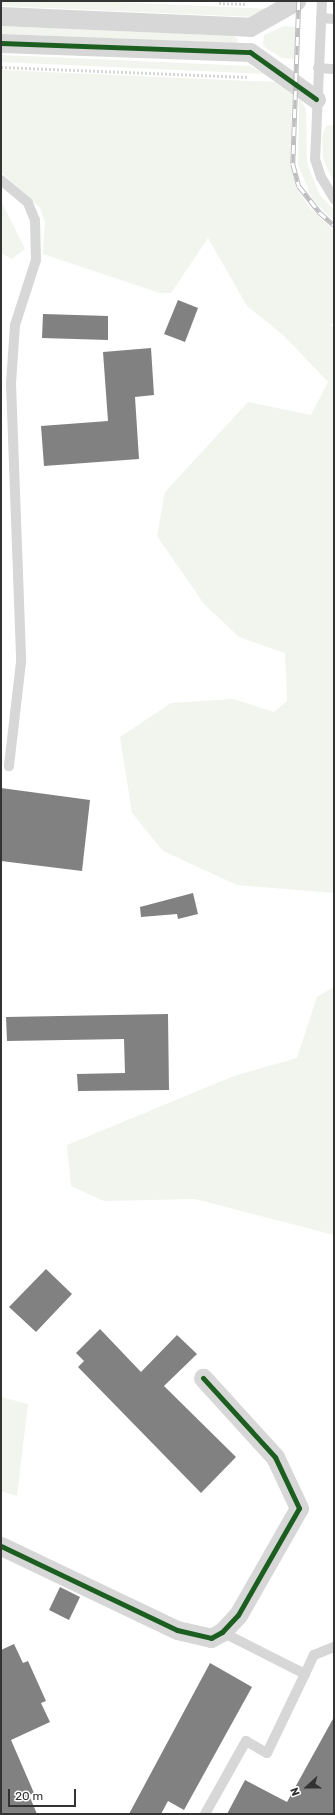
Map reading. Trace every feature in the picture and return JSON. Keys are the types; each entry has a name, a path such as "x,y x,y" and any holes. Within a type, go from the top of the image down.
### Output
{"street":[{"path":"1,16 250,27 296,1"},
{"path":"250,27 250,52"},
{"path":"1,43 250,52 279,70 316,99"},
{"path":"1,1546 177,1630 210,1638 222,1632 238,1615 299,1508 275,1457 203,1378"}],"lane":[{"path":"322,1 316,99 315,159 320,177 334,199"},
{"path":"321,18 334,19"},
{"path":"318,68 334,69"},
{"path":"1,180 30,209 35,220 36,260 15,325 11,383 21,662 9,766"},
{"path":"222,1632 305,1674"},
{"path":"205,1814 246,1741 267,1753 314,1655 334,1647"}],"path":[{"path":"1,67 270,79 279,70"}],"shaded area":[{"path":"1,1 88,1 271,9 255,17 1,6"},
{"path":"1,26 234,36 238,40 237,43 1,34"},
{"path":"284,26 296,27 294,59 282,58 263,46 264,35"},
{"path":"1,55 250,66 265,74 1,62"},
{"path":"1,70 275,82 292,94 290,165 296,187 308,206 334,231 334,324 330,324 334,328 334,893 237,885 163,851 132,813 120,737 171,703 233,699 274,712 287,701 285,653 239,637 204,604 157,536 165,492 248,402 311,415 328,382 283,335 247,306 208,238 171,293 160,293 43,254 45,222 40,208 1,172"},
{"path":"299,98 306,109 307,163 319,194 334,210 334,221 313,200 298,165"},
{"path":"333,125 334,183 323,159 322,137 326,126"},
{"path":"1,201 25,249 12,259 1,253"},
{"path":"334,987 334,1235 195,1199 104,1201 71,1186 67,1145 234,1076 297,1058 317,997"},
{"path":"1,1397 28,1404 17,1496 1,1491"}],"building":[{"path":"178,300 198,308 185,342 164,334"},
{"path":"43,314 108,316 108,340 42,338"},
{"path":"151,348 154,395 135,397 139,459 44,466 41,426 108,421 103,352"},
{"path":"1,788 90,800 82,871 1,861"},
{"path":"193,893 198,914 178,919 177,914 141,917 140,907"},
{"path":"168,1014 169,1090 78,1091 77,1074 125,1073 124,1039 7,1041 6,1017"},
{"path":"46,1269 72,1294 36,1332 9,1307"},
{"path":"100,1329 141,1372 177,1335 197,1354 164,1386 236,1457 201,1493 78,1367 84,1361 76,1353"},
{"path":"60,1587 80,1597 69,1620 49,1610"},
{"path":"14,1644 23,1663 28,1661 46,1701 41,1703 50,1722 11,1740 34,1793 29,1795 37,1814 1,1814 1,1650"},
{"path":"210,1663 252,1687 184,1810 168,1801 161,1814 129,1814"},
{"path":"334,1717 334,1814 227,1814 245,1780 287,1802"}],"railway":[{"path":"299,1 293,164 299,186 319,212 334,225"}],"cycle path":[{"path":"1,43 250,52 316,99"},
{"path":"1,1546 177,1630 211,1638 222,1632 238,1615 299,1508 275,1457 203,1378"}]}
